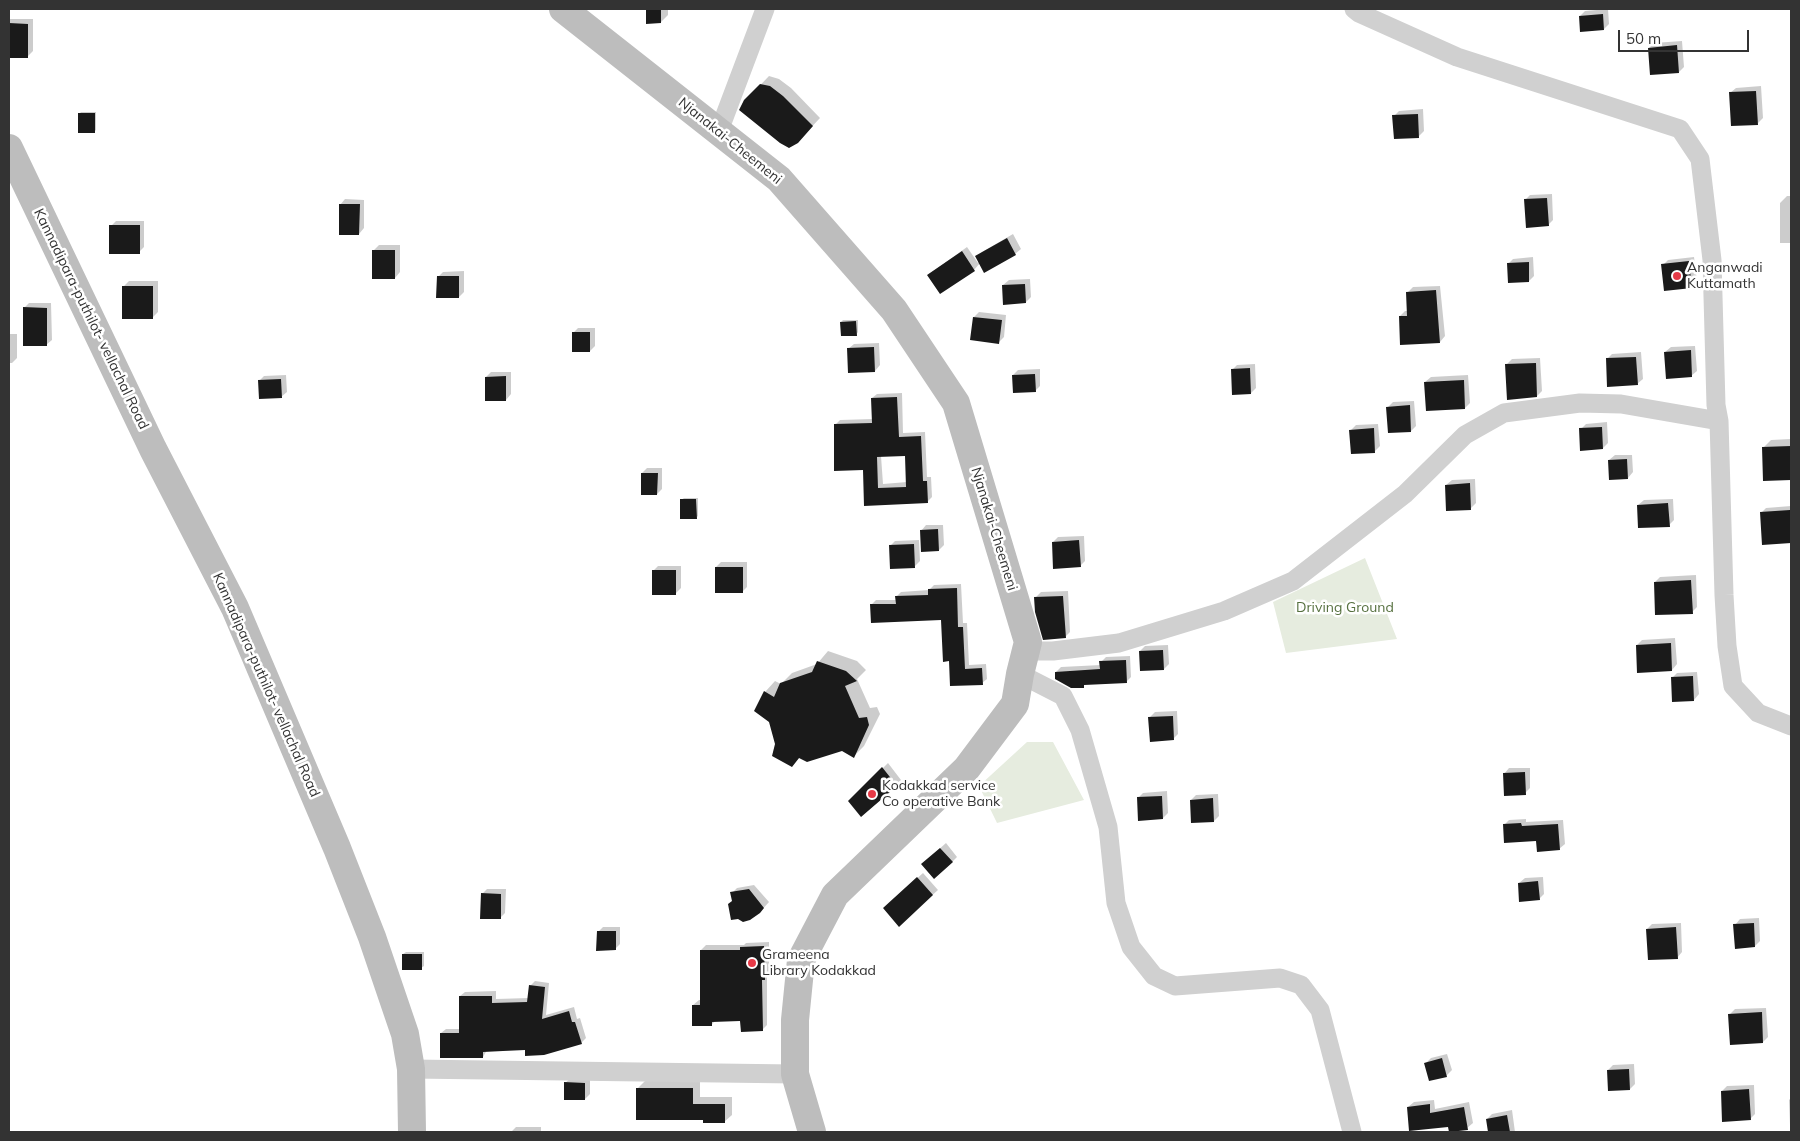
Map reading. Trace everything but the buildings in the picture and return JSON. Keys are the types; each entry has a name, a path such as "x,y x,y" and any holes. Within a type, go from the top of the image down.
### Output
{"main road":[{"name":"Njanakai-Cheemeni","path":"563,9 720,131 779,180 894,310 956,403 1028,642 1015,704 967,768 836,895 800,960 795,1020 795,1074 812,1132"},
{"name":"Kannadipara-puthilot- vellachal Road","path":"9,148 154,449 235,608 337,848 372,937 405,1034 411,1069 412,1132"}],"street":[{"path":"720,131 765,9"},
{"path":"1354,9 1359,13 1457,57 1680,128 1700,159 1712,260 1724,595 1727,646 1733,686 1758,712 1791,726"},
{"path":"1352,1132 1320,1010 1301,985 1280,978 1175,986 1154,976 1131,947 1116,903 1108,827 1080,730 1063,696 1023,663 1052,651 1119,643 1224,611 1293,581 1405,494 1465,435 1504,413 1580,403 1597,403 1621,404 1719,421"},
{"path":"411,1069 795,1074"}],"green space":[{"name":"Driving Ground","path":"1365,558 1397,639 1286,653 1273,602"},
{"path":"1027,742 1053,742 1084,800 997,823 979,786"}],"place":[{"name":"Anganwadi Kuttamath","path":"1677,276"},
{"name":"Kodakkad service Co operative Bank","path":"872,794"},
{"name":"Grameena Library Kodakkad","path":"752,963"}]}
